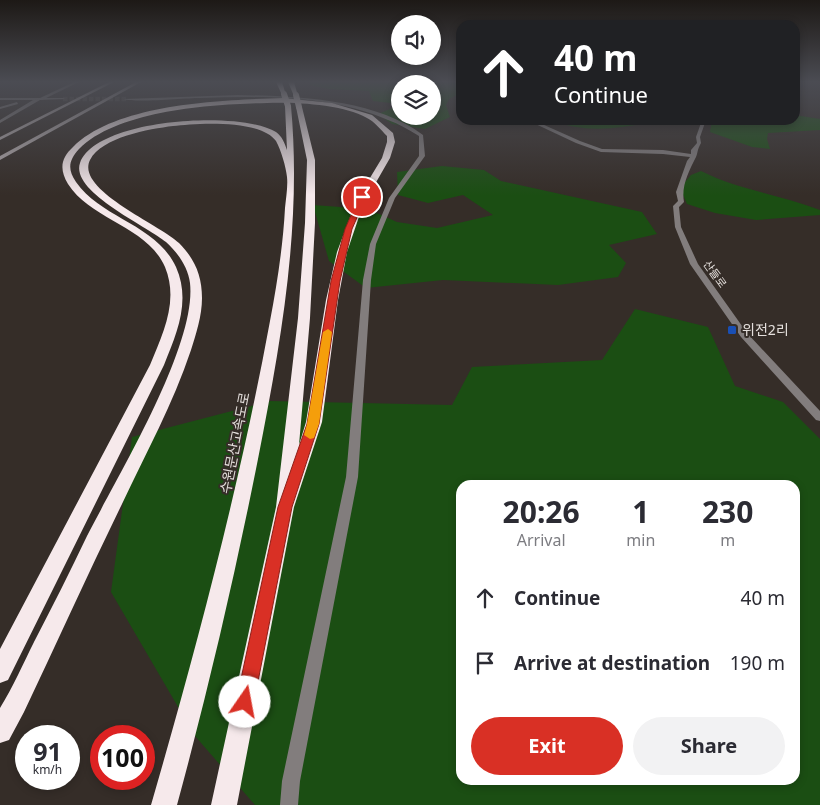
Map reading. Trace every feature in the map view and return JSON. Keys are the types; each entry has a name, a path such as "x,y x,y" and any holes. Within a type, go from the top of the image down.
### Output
{"highway":[{"path":"0,672 157,364 172,324 178,301 175,281 168,263 159,249 146,236 82,195 67,175 65,166 73,148 103,130 131,120"},
{"name":"수원문산고속도로","path":"164,805 246,481 268,367 282,283 288,225 291,120"},
{"name":"수원문산고속도로","path":"224,805 285,507 304,318 310,223 311,160 298,120"},
{"path":"285,507 313,424 336,281 349,229 362,197 388,156 391,144 390,134 373,120"},
{"path":"0,731 16,704 174,378 196,316 196,284 189,264 178,248 163,234 100,194 89,183 84,172 84,162 91,152 101,145 125,134 170,124 221,121 262,128 274,134 280,140 290,174"}],"main road":[{"path":"0,133 27,120"},
{"path":"0,139 38,120"},
{"path":"0,158 70,120"}],"street":[{"path":"289,805 291,781 352,477 366,280 373,244 392,198 422,156 421,135 393,120"},
{"path":"540,125 601,150 663,152 694,156"},
{"name":"산들로","path":"702,125 698,137 699,144 694,150 694,156 690,161 679,192 681,202 676,206 678,227 694,264 744,335 820,416"}],"green space":[{"path":"800,120 820,120 820,130 768,133 767,139 770,149 752,147 710,132 711,125 800,125"},
{"path":"399,125 433,125 425,129"},
{"path":"567,125 635,125 599,129"},
{"path":"442,166 484,170 501,181 642,212 657,234 609,245 626,263 618,277 558,285 443,280 366,288 329,261 313,205 368,209 397,222 437,228 493,215 463,195 428,203 398,195 397,172"},
{"path":"701,171 745,188 820,210 820,215 756,220 715,213 687,204 680,188 691,175"},
{"path":"635,309 708,327 735,386 783,402 820,439 820,805 255,805 195,736 111,592 132,437 270,401 452,405 472,367 602,360"}],"slow traffic":[{"path":"310,435 328,332"}],"place":[{"name":"위전2리","path":"732,330"}],"route":[{"path":"245,702 285,507 313,424 336,281 349,229 362,197"}]}
